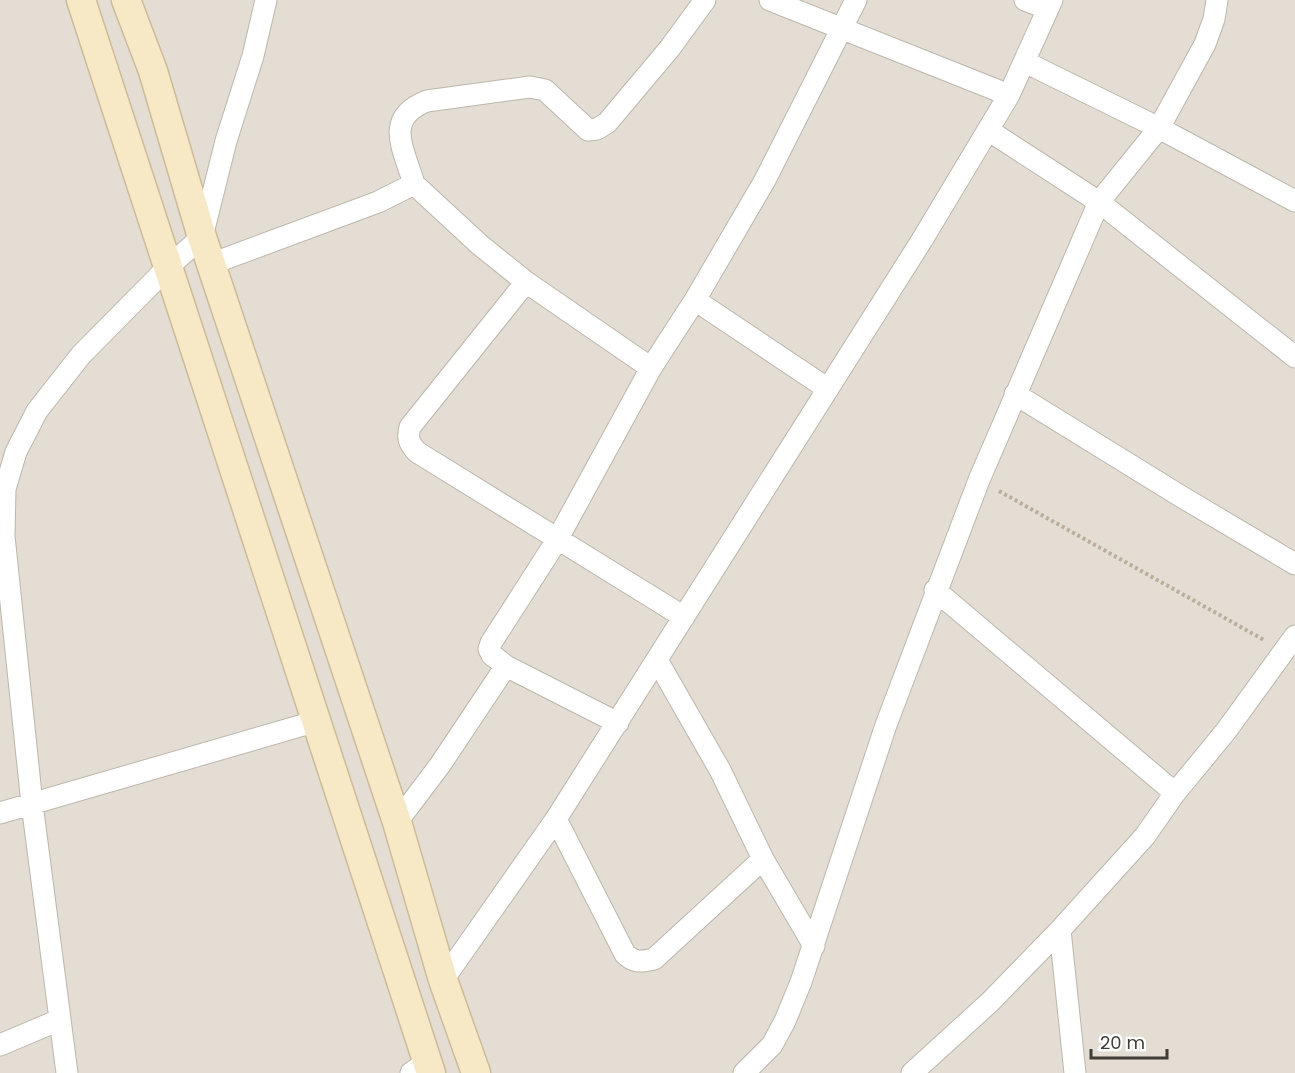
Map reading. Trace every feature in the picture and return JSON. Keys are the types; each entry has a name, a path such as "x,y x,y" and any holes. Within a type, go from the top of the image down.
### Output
{"street":[{"path":"81,0 343,802 423,1069"},
{"path":"126,0 153,71 206,250 397,822 443,980 476,1073"},
{"path":"206,250 226,141 253,56 266,0"},
{"path":"651,368 526,282 480,245 414,184 399,130 403,117 412,107 427,101 530,87 545,90 588,130 597,129 608,123 670,48 705,0"},
{"path":"770,0 1009,95"},
{"path":"618,723 506,666 492,655 489,649 557,540 651,368 695,300 765,180 856,0"},
{"path":"443,980 556,819 618,723 922,240 1009,95 1050,5 1025,0"},
{"path":"744,1073 772,1045 785,1021 814,946 886,725 935,590 1015,394 1099,202 1159,128 1205,44 1217,0"},
{"path":"1025,62 1159,128 1295,201"},
{"path":"988,130 1099,202 1295,357"},
{"path":"67,1073 32,804 4,536 5,489 16,452 37,411 81,355 168,267 206,250 378,202 414,184"},
{"path":"526,282 410,427 408,443 417,452 684,617"},
{"path":"695,300 828,389"},
{"path":"1015,394 1295,564"},
{"path":"935,590 1175,793"},
{"path":"912,1073 990,1002 1060,930 1145,836 1175,793 1226,731 1289,643"},
{"path":"657,660 720,770 763,860 814,946"},
{"path":"397,822 440,765 506,666"},
{"path":"0,813 317,721"},
{"path":"343,802 384,788"},
{"path":"556,819 625,954 631,960 639,962 654,959 763,860"},
{"path":"1060,930 1075,1073"},
{"path":"0,1045 59,1020"}],"path":[{"path":"979,480 1289,643"}],"shaded area":[{"path":"0,0 1295,0 1295,1073 0,1073"}]}
